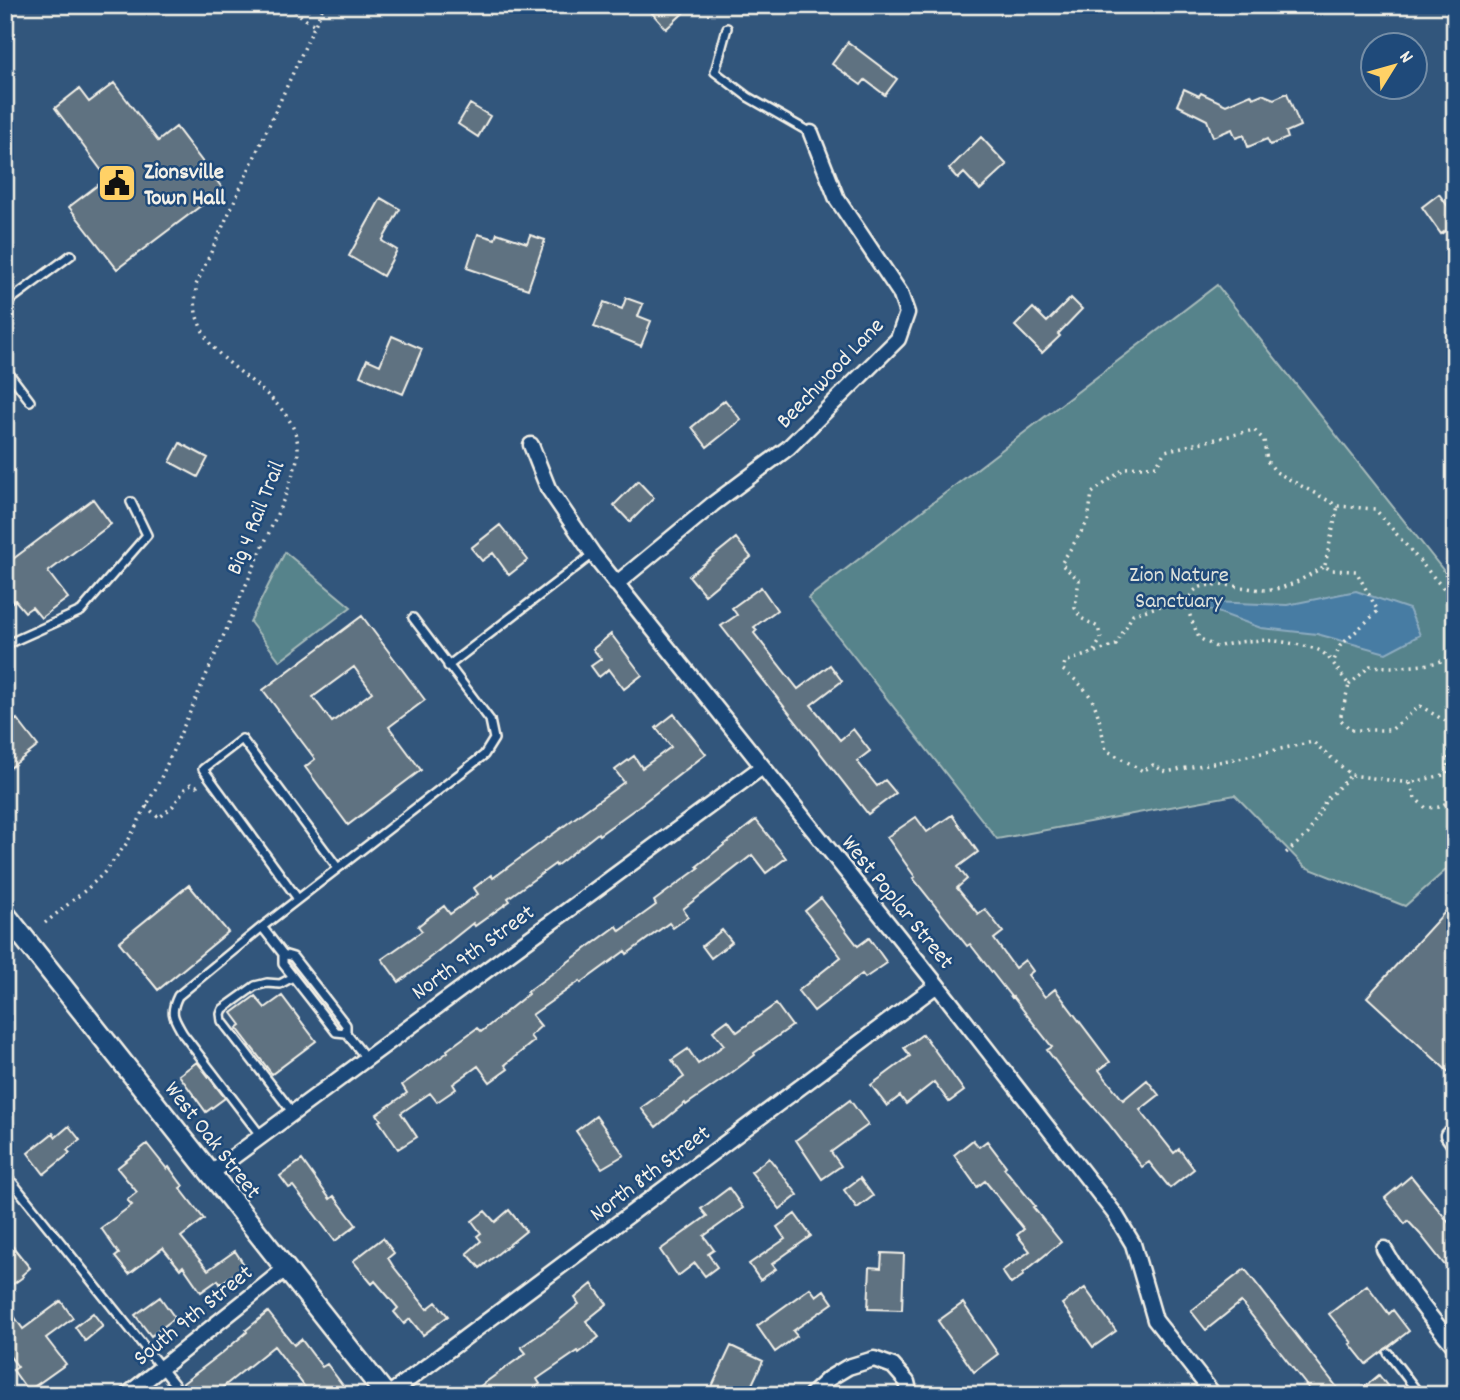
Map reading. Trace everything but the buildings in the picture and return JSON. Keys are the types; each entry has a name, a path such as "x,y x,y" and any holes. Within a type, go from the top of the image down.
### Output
{"main road":[{"name":"West Oak Street","path":"5,914 387,1395"}],"street":[{"name":"Beechwood Lane","path":"617,584 713,504 788,449 898,339 907,313 900,293 837,199 810,133"},
{"name":"West Poplar Street","path":"531,445 548,488 593,554 937,985 1115,1214 1133,1244 1155,1320 1214,1395"},
{"name":"North 9th Street","path":"210,1174 762,767"},
{"name":"North 8th Street","path":"387,1395 937,985"},
{"path":"1384,1249 1435,1324 1455,1347"},
{"name":"South 9th Street","path":"127,1395 285,1269"},
{"path":"810,1395 828,1379 848,1367 874,1359 893,1366 907,1382 910,1395"}],"lane":[{"path":"727,28 715,72 748,97 810,133"},
{"path":"5,304 71,255"},
{"path":"5,368 30,401"},
{"path":"5,645 81,611 147,535 131,502"},
{"path":"448,666 593,554"},
{"path":"261,1136 183,1034 174,1019 172,1007 178,996 262,927 484,755 494,739 489,720 413,618"},
{"path":"298,899 205,772 204,769 242,739 338,868"},
{"path":"262,927 283,954 293,957 346,1024 346,1033 366,1058"},
{"path":"283,954 283,964 336,1032 346,1033"},
{"path":"293,977 280,984 255,986 223,1009 221,1014 222,1021 293,1113"},
{"path":"13,1183 183,1395"},
{"path":"1388,1353 1420,1395"}],"path":[{"path":"290,5 316,26"},
{"name":"Big 4 Rail Trail","path":"45,923 87,890 127,843 160,780 286,494 298,453 296,433 287,416 265,392 236,370 211,344 196,316 196,285 324,5"},
{"path":"1093,653 1101,639 1098,627 1081,618 1075,608 1079,580 1061,564 1088,521 1092,494 1125,468 1156,466 1165,451 1254,430 1264,440 1267,461 1276,472 1338,506 1375,509 1455,602"},
{"path":"1338,506 1325,566 1292,584 1268,590 1233,584 1201,586 1192,593 1188,607 1199,638 1216,647 1246,640 1275,640 1324,651 1349,685"},
{"path":"1325,566 1330,570 1356,570 1378,611 1340,646 1333,663"},
{"path":"1188,607 1168,604 1133,614 1116,645 1065,662 1063,670 1085,688 1095,702 1106,750 1143,771 1153,765 1166,772 1314,742 1351,775 1410,783 1447,774 1452,725 1420,706 1391,730 1351,730 1340,719 1349,685 1370,666 1395,668 1447,660 1455,654"},
{"path":"146,806 159,818 173,806 186,787 191,784 197,786 205,772"},
{"path":"1286,853 1308,834 1326,800 1351,775"},
{"path":"1410,783 1415,798 1426,808 1439,807 1455,798"}],"green space":[{"name":"Zion Nature Sanctuary","path":"1217,285 1455,585 1455,862 1405,906 1305,867 1235,795 997,839 808,598"},
{"path":"285,552 351,607 280,661 250,622"}],"water":[{"path":"1356,591 1409,609 1420,635 1386,653 1317,634 1261,628 1209,609 1211,602 1287,605"}],"place":[{"name":"Zionsville Town Hall","path":"117,183"}]}
